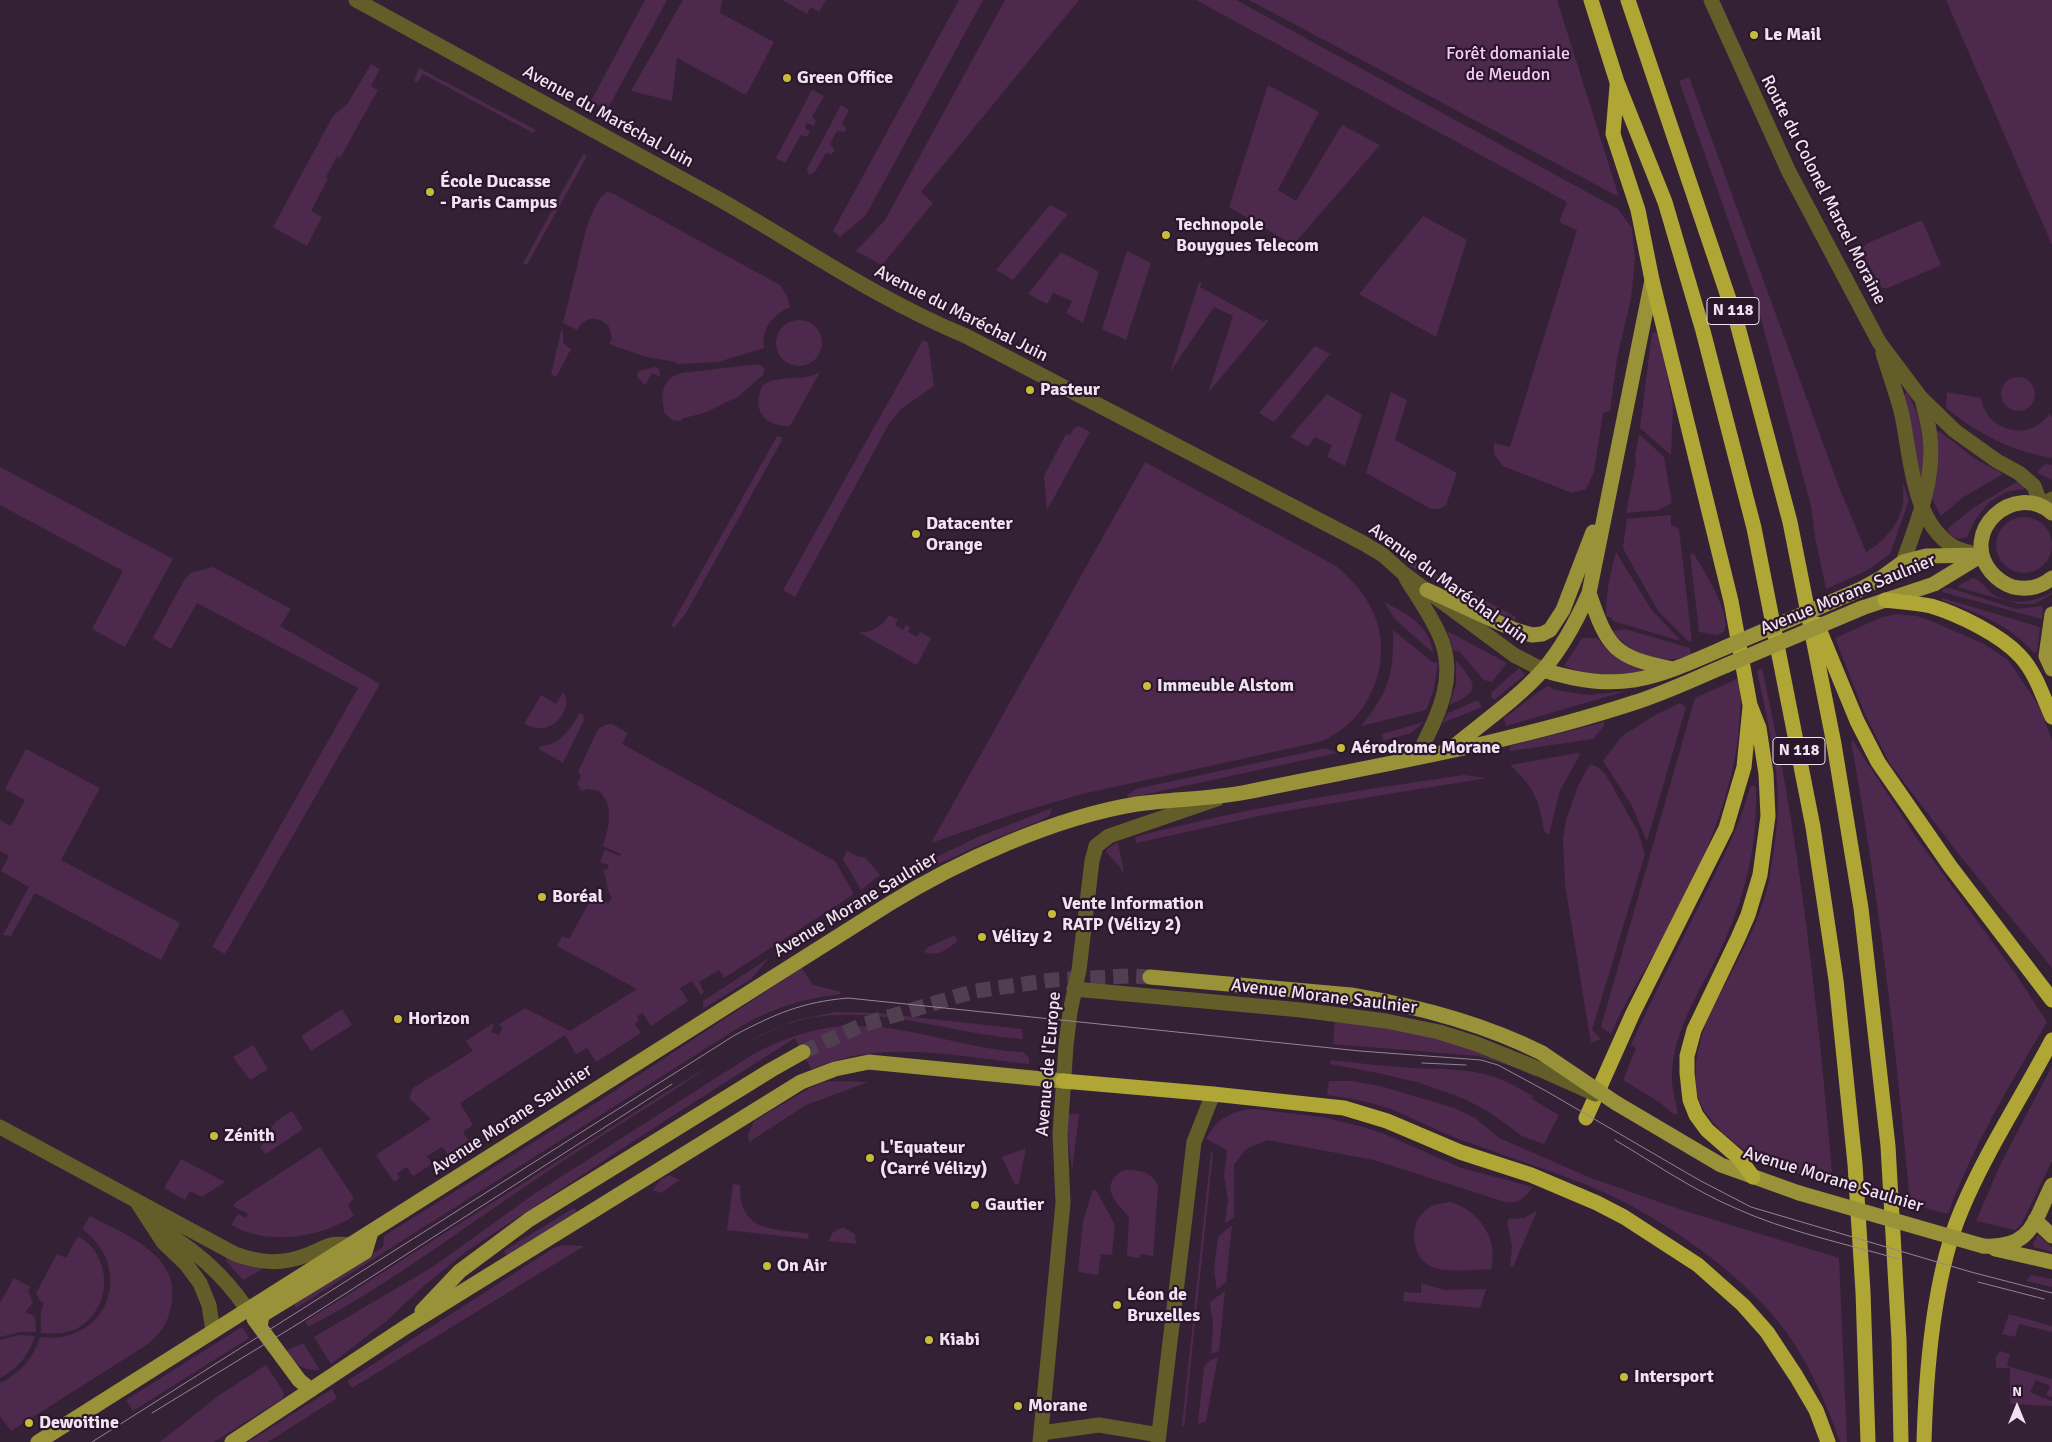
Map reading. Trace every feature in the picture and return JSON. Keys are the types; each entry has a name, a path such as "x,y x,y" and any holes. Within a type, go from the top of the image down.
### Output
{"highway":[{"name":"N 118","path":"1591,0 1617,82 1665,202 1704,331 1754,528 1813,827 1836,980 1855,1164 1864,1292 1868,1442"},
{"name":"N 118","path":"1628,0 1737,323 1790,522 1844,802 1861,908 1888,1146 1899,1340 1901,1442"},
{"path":"1617,82 1613,134 1638,210 1652,280 1731,601 1750,705 1760,728 1766,774 1768,816 1760,874 1748,915 1694,1030 1687,1056 1690,1100 1696,1115 1707,1130 1739,1158 1753,1177"},
{"path":"1804,593 1857,721 1878,762 1950,866 2050,998"},
{"path":"1885,600 1930,606 1957,616 2006,644 2020,656 2029,668 2052,717"},
{"path":"1586,1118 1633,1014 1726,828 1744,767 1750,705"},
{"path":"1924,1442 1932,1340 1939,1292 1950,1244 1961,1212 1992,1147 2052,1040"},
{"path":"1063,1081 1344,1108 1387,1120 1460,1152 1532,1175 1580,1195 1624,1217 1698,1265 1743,1305 1767,1332 1796,1376 1816,1410 1828,1442"}],"main road":[{"path":"1543,670 1566,638 1589,593 1652,280"},
{"path":"1427,590 1516,630 1532,635 1542,634 1550,630 1563,610 1607,497"},
{"path":"2048,506 2026,503 2013,504 2001,509 1991,518 1984,529 1981,555 1987,567 1996,578 2007,585 2033,588 2046,583 2052,578"},
{"name":"Avenue Morane Saulnier","path":"1449,750 1525,688 1543,670 1584,681 1607,683 1645,679 1674,670 1859,590 1881,578 1903,562 1926,556 1981,555"},
{"name":"Avenue Morane Saulnier","path":"38,1442 914,888 992,850 1073,820 1137,804 1233,794 1417,757 1555,726 1635,702 1862,608 1934,584 1981,555"},
{"path":"1589,593 1601,629 1613,645 1634,660 1674,670"},
{"path":"2052,614 2046,656 2052,669"},
{"name":"Avenue Morane Saulnier","path":"1150,977 1351,995 1441,1014 1480,1026 1542,1053 1616,1103 1721,1165 1799,1192 1984,1246 2052,1262"},
{"path":"407,1326 460,1271 510,1233 771,1070 803,1052"},
{"path":"232,1442 407,1326 801,1082 835,1069 869,1062 1063,1081"},
{"path":"1984,1246 2003,1246 2028,1234 2052,1185"},
{"path":"2035,1220 2052,1236"},
{"path":"260,1327 262,1316 365,1252 371,1232"},
{"path":"247,1309 298,1380 311,1390"}],"street":[{"name":"Avenue du Maréchal Juin","path":"356,0 726,203 774,230 818,259 913,312 966,336 1363,543 1383,555 1403,573 1514,655 1543,670"},
{"name":"Route du Colonel Marcel Moraine","path":"1711,0 1788,172 1879,342 1921,398 1955,431 1997,461 2019,473 2034,486 2048,506"},
{"name":"Route du Colonel Marcel Moraine","path":"1879,342 1901,413 1921,508 1939,533 1952,546 1981,555"},
{"path":"1903,562 1921,508 1929,475 1930,437 1921,398"},
{"path":"1403,573 1439,633 1446,657 1446,691 1440,712 1417,757"},
{"name":"Avenue de l'Europe","path":"1213,1094 1194,1142 1159,1439 1099,1425 1040,1437 1063,1203 1060,1134 1063,1081 1074,989 1079,970 1092,861 1096,846 1109,836 1233,794"},
{"name":"Avenue Morane Saulnier","path":"1074,989 1301,1010 1386,1021 1439,1032 1477,1044 1540,1069 1616,1103"},
{"path":"0,1127 235,1254 250,1259 277,1263 306,1256 334,1243 351,1245"},
{"path":"134,1199 163,1242 186,1264 200,1283 209,1305 213,1331"},
{"path":"151,1222 189,1247 214,1268 247,1309"}],"green space":[{"path":"645,0 667,0 607,110 591,101"},
{"path":"683,0 722,0 720,13 774,42 746,95 677,58 672,101 631,91"},
{"path":"782,0 826,0 819,12 811,7 807,14"},
{"path":"959,0 983,0 866,215 840,237 833,231"},
{"path":"1005,0 1079,0 921,192 933,203 882,265 856,251 885,220"},
{"path":"1196,0 1236,0 1618,209 1632,228 1635,258 1631,299 1617,358 1610,411 1603,413 1594,472 1586,489 1572,493 1503,466 1494,454 1494,443 1510,447 1577,230 1559,222 1567,202"},
{"name":"Forêt domaniale de Meudon","path":"1249,0 1557,0 1619,197"},
{"path":"1946,0 2052,0 2052,245"},
{"path":"371,64 380,69 371,86 378,90 340,158 337,156 326,177 328,179 311,211 322,217 307,246 273,227 333,116 348,103"},
{"path":"419,68 536,130 533,133 423,74 418,82 414,81"},
{"path":"1689,77 1839,487 1866,552 1883,539 1897,520 1903,504 1903,483 1909,500 1890,554 1868,570 1826,589 1815,537 1811,506 1755,296 1679,81"},
{"path":"1268,85 1319,112 1278,190 1296,201 1342,125 1380,145 1293,245 1229,207"},
{"path":"812,90 824,96 812,117 816,120 814,126 807,123 805,128 810,132 807,137 801,135 785,163 776,158"},
{"path":"841,105 849,110 842,123 846,129 845,132 837,131 830,144 835,150 832,154 826,153 815,172 809,175 807,169"},
{"path":"583,154 587,156 527,265 523,263"},
{"path":"607,192 780,285 787,296 790,307 778,314 769,323 764,334 764,348 718,362 676,364 676,362 646,357 609,344 612,339 609,327 601,320 588,320 580,325 577,330 563,323 588,223 599,200"},
{"path":"1050,205 1068,214 1013,280 996,270"},
{"path":"1423,216 1467,240 1436,337 1359,294"},
{"path":"1922,220 1941,265 1888,288 1882,288 1862,252 1862,248 1868,243"},
{"path":"1127,251 1151,263 1126,340 1102,329"},
{"path":"1061,252 1099,272 1083,323 1066,313 1072,301 1053,293 1047,304 1028,294"},
{"path":"1199,282 1202,283 1200,287 1264,322 1266,319 1269,320 1208,393 1233,316 1214,307 1170,372"},
{"path":"799,320 812,324 818,330 822,343 818,356 812,362 799,366 786,362 780,356 776,343 780,330 786,324"},
{"path":"561,331 563,332 563,343 571,349 556,377 551,374"},
{"path":"1654,332 1659,335 1673,405 1671,455 1640,428 1652,333"},
{"path":"923,340 928,343 934,386 901,409 890,422 795,597 783,590"},
{"path":"1315,346 1330,354 1274,422 1259,413"},
{"path":"759,364 764,368 764,374 734,400 707,412 681,419 681,421 672,420 665,414 664,389 666,383 675,375"},
{"path":"655,367 659,369 660,377 652,373 645,385 638,378 637,374 639,371"},
{"path":"820,372 790,426 781,426 773,423 762,415 758,402 763,385 777,379 806,377"},
{"path":"2018,377 2030,382 2035,394 2030,406 2018,411 2006,406 2001,394 2006,382"},
{"path":"1391,392 1407,400 1395,440 1457,473 1446,505 1439,509 1431,509 1366,473"},
{"path":"1907,392 1917,413 1922,434 1924,455 1923,479 1919,479 1913,435 1903,395"},
{"path":"1947,392 1981,398 1991,418 1999,425 2009,429 2031,428 2041,423 2049,414 2052,417 2052,458 2009,446 1970,426 1946,408"},
{"path":"1327,394 1362,415 1345,466 1327,457 1332,445 1315,437 1308,447 1290,437"},
{"path":"1079,426 1090,432 1047,510 1044,476 1066,434 1070,435 1074,428"},
{"path":"1939,431 1974,458 2003,474 1962,498 1941,516 1931,497 1937,432"},
{"path":"1639,434 1664,457 1672,503 1659,510 1626,513 1636,462 1635,456"},
{"path":"777,436 783,438 686,613 674,628 671,626"},
{"path":"1145,462 1336,566 1353,582 1363,594 1374,614 1380,633 1379,671 1373,690 1363,707 1351,721 1336,733 1319,742 1082,794 1017,813 931,843"},
{"path":"2043,465 2052,465 2052,480 2037,473"},
{"path":"0,467 173,559 125,647 92,629 123,571 0,505"},
{"path":"2018,481 2024,489 2006,492 1988,503 1975,520 1967,537 1959,539 1952,536 1947,529 1973,508"},
{"path":"1671,515 1671,525 1679,529 1692,642 1688,641 1658,611 1623,547 1627,519"},
{"path":"2024,517 2035,519 2044,525 2050,534 2052,545 2050,556 2044,565 2035,571 2024,573 2013,571 2004,565 1998,556 1996,545 1998,534 2004,525 2013,519"},
{"path":"1616,552 1651,609 1681,641 1613,621 1612,618 1606,616 1609,584"},
{"path":"1399,554 1516,617 1515,620 1494,611 1410,566 1398,556"},
{"path":"1690,554 1694,554 1721,604 1724,614 1724,632 1716,635 1699,632"},
{"path":"213,567 291,609 280,626 380,684 225,954 212,947 358,688 197,603 171,649 153,638 183,582 190,573"},
{"path":"1972,578 1978,580 1990,592 2000,598 2015,602 2030,601 2052,592 2052,594 2034,604 2019,604 1957,587"},
{"path":"1950,588 2016,609 2043,606 2042,619 1942,592 1943,589"},
{"path":"1942,598 2040,627 2037,652 2034,653 2014,634 1991,620 1941,600"},
{"path":"1384,602 1408,616 1422,628 1431,644 1433,653 1395,619"},
{"path":"1897,614 1917,616 1984,644 2008,660 2039,706 2052,740 2052,968 1961,857 1890,764 1864,712 1835,638 1882,617"},
{"path":"889,615 898,620 895,625 903,630 906,624 910,627 908,632 917,637 920,632 931,638 917,665 858,632 868,632 876,628"},
{"path":"1625,629 1690,648 1691,654 1669,660 1648,656 1628,646 1612,631"},
{"path":"1393,630 1432,662 1438,663 1434,689 1426,710 1361,726 1378,703 1388,682 1391,671"},
{"path":"1447,631 1507,663 1492,682 1484,680 1459,651 1454,651"},
{"path":"1582,638 1597,638 1618,658 1631,665 1645,669 1645,672 1604,674 1584,672 1564,666"},
{"path":"1456,660 1473,685 1472,690 1468,694 1451,704 1456,685"},
{"path":"1519,668 1525,675 1494,700 1491,697 1492,692"},
{"path":"1762,668 1787,795 1806,924 1833,1182 1785,1170 1747,1152 1713,1123 1699,1100 1697,1090 1697,1059 1704,1028 1751,933 1769,880 1778,809 1778,792 1771,740 1757,671"},
{"path":"1737,679 1741,701 1737,747 1718,820 1689,890 1626,1003 1611,1034 1601,1027 1695,698"},
{"path":"1548,686 1556,690 1588,695 1626,691 1506,726 1504,718"},
{"path":"563,692 566,697 565,708 563,714 555,723 541,728 534,728 524,724 541,695 556,704"},
{"path":"1478,700 1482,707 1442,723 1448,713"},
{"path":"1680,703 1686,707 1647,841 1631,804 1603,761 1622,736 1657,714"},
{"path":"579,714 583,714 584,720 563,763 539,749 540,746 553,743 564,736"},
{"path":"1424,722 1411,733 1383,741 1382,734"},
{"path":"1604,722 1604,726 1593,739 1510,751 1510,746"},
{"path":"612,724 628,733 622,744 835,861 854,894 724,978 719,970 699,982 704,992 701,995 692,981 680,988 688,1001 651,1026 643,1013 637,1016 639,1020 635,1024 641,1033 596,1062 587,1048 576,1054 565,1035 460,1103 473,1125 463,1132 469,1141 448,1154 442,1147 427,1156 432,1164 413,1176 407,1167 397,1173 400,1178 394,1182 376,1155 431,1119 409,1098 413,1088 473,1051 466,1041 493,1023 491,1032 499,1035 503,1027 498,1025 525,1008 570,1031 637,989 557,946 562,936 569,939 597,888 601,891 601,896 608,904 612,898 603,869 607,870 609,865 600,862 605,850 620,856 621,854 603,846 609,824 607,803 599,791 588,789 582,791 577,784 581,776 578,772 598,729"},
{"path":"1851,741 1853,741 1914,834 2015,973 2047,1022 2006,1092 1981,1140 1948,1214 1910,1204 1886,972 1870,856"},
{"path":"1326,748 1337,753 1129,798 1127,795 1136,789"},
{"path":"26,749 100,788 61,860 180,923 161,960 35,893 11,936 3,935 29,887 1,871 9,856 0,851 0,820 11,826 25,800 5,789"},
{"path":"1578,753 1580,755 1560,790 1549,835 1544,832 1538,803 1534,795 1525,780 1510,765"},
{"path":"1590,764 1598,767 1605,773 1638,832 1645,854 1592,1030 1601,1039 1591,1043 1565,885 1563,838 1566,820 1578,786"},
{"path":"1464,775 1487,778 1273,813 1136,843 1135,837 1216,817 1340,794"},
{"path":"1754,785 1756,788 1755,826 1747,878 1742,895 1729,930 1684,1022 1677,1042 1673,1061 1672,1082 1678,1113 1675,1115 1659,1102 1623,1080 1636,1048 1631,1045 1735,831 1750,787"},
{"path":"1052,808 1049,816 1042,820 984,843 934,866 920,865 978,837"},
{"path":"1118,842 1124,875 1119,866 1106,852 1107,849"},
{"path":"847,851 859,857 865,857 880,875 861,890 843,859"},
{"path":"953,936 956,937 957,941 946,950 933,954 924,952 928,947"},
{"path":"769,958 751,979 703,1009 703,1001"},
{"path":"802,968 813,985 841,992 840,994 787,1005 738,1028 296,1308 294,1304 383,1247 384,1236 602,1099"},
{"path":"342,1009 352,1025 311,1051 301,1036"},
{"path":"836,1012 878,1013 1022,1029 1023,1039 893,1018 841,1015 796,1021 737,1049 760,1035 796,1020"},
{"path":"1335,1019 1364,1023 1448,1041 1537,1074 1535,1077 1516,1068 1478,1056 1333,1044"},
{"path":"841,1026 887,1028 988,1048 1023,1052 1029,1058 1029,1064 932,1053 894,1052 850,1057 811,1069 795,1038 652,1129 467,1251 425,1285 384,1323 331,1364 314,1337 434,1266 534,1194 755,1053 797,1035"},
{"path":"253,1045 268,1069 250,1080 233,1057"},
{"path":"737,1049 591,1143 363,1296 308,1327 305,1322"},
{"path":"1331,1060 1480,1073 1506,1082 1533,1096 1532,1099 1559,1115 1544,1144 1522,1136 1489,1112 1465,1099 1420,1083 1330,1064"},
{"path":"2052,1066 2052,1161 2021,1225 2015,1230 1976,1221 2001,1163"},
{"path":"1329,1081 1351,1081 1384,1087 1454,1108 1475,1118 1499,1138 1591,1178 1682,1210 1839,1258 1847,1442 1840,1442 1808,1366 1781,1325 1741,1283 1692,1244 1639,1210 1587,1185 1463,1140 1385,1107 1327,1095"},
{"path":"824,1082 868,1082 806,1105 749,1142 748,1135 754,1121 810,1088"},
{"path":"1254,1109 1322,1117 1363,1127 1382,1133 1462,1168 1533,1187 1518,1201 1505,1202 1374,1160 1267,1140 1246,1149 1234,1165 1234,1217 1225,1223 1228,1200 1224,1176 1227,1150 1206,1139 1215,1126 1226,1117 1239,1111"},
{"path":"292,1111 303,1129 266,1154 260,1148 275,1122"},
{"path":"1068,1114 1079,1114 1072,1170 1067,1129"},
{"path":"320,1147 354,1198 348,1205 354,1216 326,1230 294,1237 261,1236 231,1225 238,1214 246,1218 248,1214 233,1206 236,1202"},
{"path":"1026,1148 1019,1183 1015,1185 1002,1157"},
{"path":"1211,1152 1213,1153 1184,1427 1182,1425"},
{"path":"181,1159 225,1182 202,1197 190,1191 185,1200 164,1188"},
{"path":"1126,1170 1149,1175 1156,1181 1158,1186 1153,1256 1141,1254 1140,1258 1127,1256 1129,1218 1113,1198 1111,1191 1113,1179 1119,1173"},
{"path":"669,1175 680,1180 661,1193 653,1190 661,1179"},
{"path":"733,1184 740,1185 741,1200 745,1211 759,1225 805,1233 808,1234 809,1239 727,1230"},
{"path":"1093,1190 1096,1190 1115,1225 1112,1255 1101,1254 1098,1275 1078,1272 1083,1221"},
{"path":"1451,1202 1470,1212 1484,1228 1492,1247 1491,1269 1443,1270 1430,1266 1419,1255 1414,1239 1414,1231 1420,1216 1432,1206"},
{"path":"574,1208 577,1212 508,1255 504,1254 505,1250"},
{"path":"1537,1211 1513,1267 1510,1267 1512,1247 1507,1222 1509,1219 1524,1218"},
{"path":"90,1216 133,1238 158,1258 167,1270 172,1285 172,1301 167,1320 161,1330 148,1344 11,1431 0,1416 0,1383 20,1370 30,1358 40,1337 64,1337 83,1329 97,1317 107,1301 110,1283 108,1264 98,1245 82,1229"},
{"path":"1232,1225 1226,1282 1217,1290 1214,1271 1218,1237"},
{"path":"844,1228 855,1234 856,1244 829,1241 834,1232"},
{"path":"2038,1235 2052,1247 2052,1252 2034,1247 2033,1243"},
{"path":"78,1236 98,1256 103,1268 103,1295 98,1308 78,1328 60,1333 41,1333 41,1311 44,1303 40,1301 36,1293 57,1254 66,1258"},
{"path":"562,1245 584,1246 352,1388 347,1381 552,1249"},
{"path":"226,1258 262,1268 243,1280 226,1261"},
{"path":"2031,1275 2052,1279 2052,1287 2026,1281"},
{"path":"14,1278 31,1287 28,1290 33,1303 25,1312 35,1316 36,1332 21,1332 0,1337 0,1303"},
{"path":"1421,1283 1444,1290 1486,1289 1480,1308 1403,1301 1404,1292 1421,1293"},
{"path":"1225,1291 1219,1351 1211,1354 1213,1326 1210,1302"},
{"path":"2009,1314 2052,1326 2052,1332 2019,1324 2015,1337 2002,1334"},
{"path":"240,1328 243,1328 249,1338 133,1411 126,1400"},
{"path":"19,1335 35,1336 30,1349 22,1361 0,1378 0,1340"},
{"path":"303,1343 320,1370 300,1366 286,1351"},
{"path":"2000,1351 2010,1354 2007,1366 2052,1379 2052,1397 2046,1395 2050,1386 2036,1380 2030,1392 2052,1401 2052,1406 2010,1404 2010,1368 1996,1368 1996,1357"},
{"path":"1218,1357 1206,1421 1198,1424 1204,1367 1209,1361"},
{"path":"266,1365 283,1391 282,1399 214,1442 160,1442 218,1396"},
{"path":"332,1389 337,1398 268,1442 248,1442"}],"tunnel":[{"path":"803,1052 862,1025 975,991 1052,980 1130,976 1150,977"}],"tram line":[{"path":"92,1442 735,1035 789,1010 848,998 1360,1051 1481,1060 1498,1065 1546,1091 1699,1180 1751,1207 1971,1272 2052,1293"},
{"path":"1422,1063 1466,1065"},
{"path":"152,1413 301,1322 672,1084"},
{"path":"1615,1140 1704,1193 1754,1216 1774,1224 1899,1259"},
{"path":"1978,1282 2044,1299"}],"place":[{"name":"Le Mail","path":"1754,35"},
{"name":"Green Office","path":"787,78"},
{"name":"École Ducasse - Paris Campus","path":"430,192"},
{"name":"Technopole Bouygues Telecom","path":"1166,235"},
{"name":"Pasteur","path":"1030,390"},
{"name":"Datacenter Orange","path":"916,534"},
{"name":"Immeuble Alstom","path":"1147,686"},
{"name":"Aérodrome Morane","path":"1341,748"},
{"name":"Boréal","path":"542,897"},
{"name":"Vente Information RATP (Vélizy 2)","path":"1052,914"},
{"name":"Vélizy 2","path":"982,937"},
{"name":"Horizon","path":"398,1019"},
{"name":"Zénith","path":"214,1136"},
{"name":"L'Equateur (Carré Vélizy)","path":"870,1158"},
{"name":"Gautier","path":"975,1205"},
{"name":"On Air","path":"767,1266"},
{"name":"Léon de Bruxelles","path":"1117,1305"},
{"name":"Kiabi","path":"929,1340"},
{"name":"Intersport","path":"1624,1377"},
{"name":"Morane","path":"1018,1406"},
{"name":"Dewoitine","path":"29,1423"}]}
